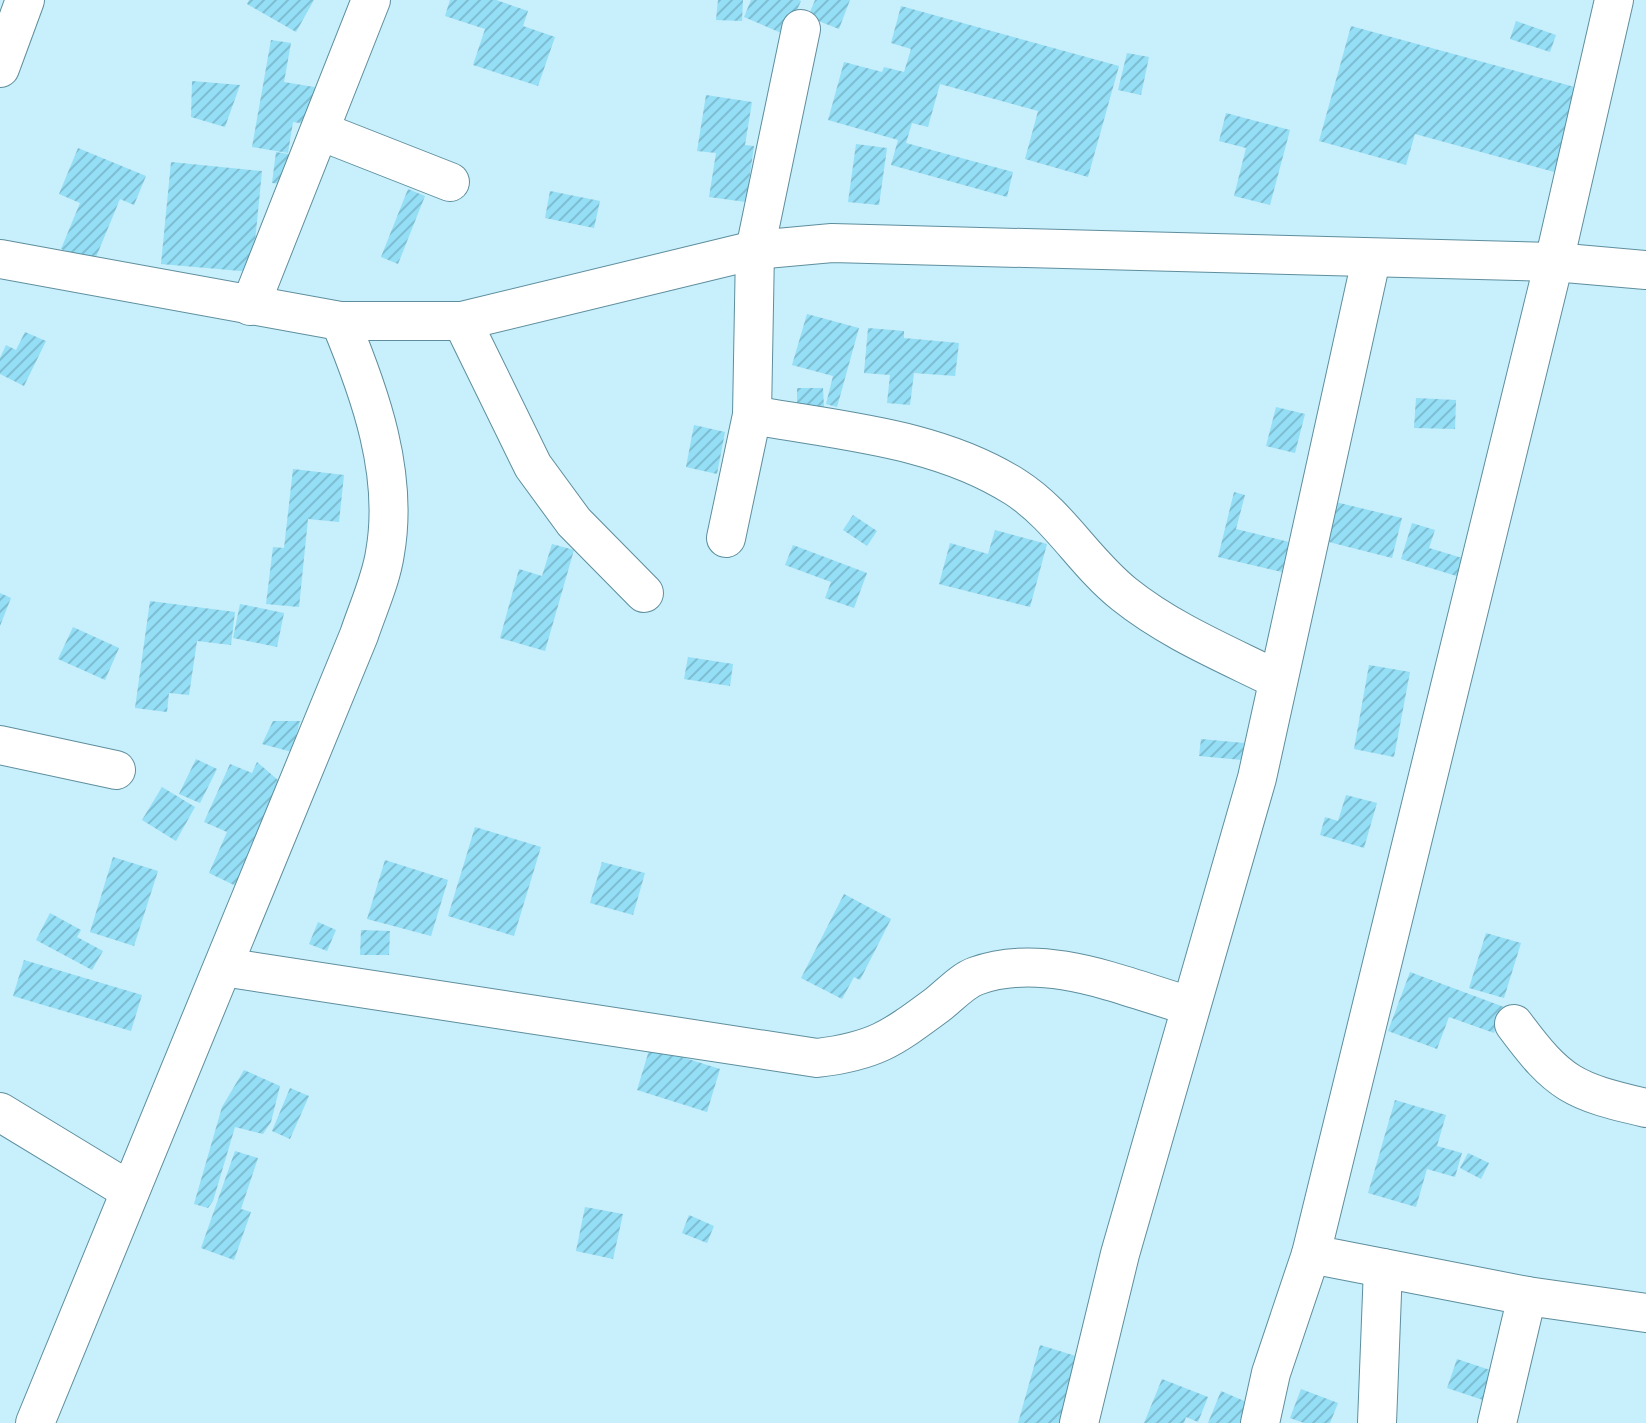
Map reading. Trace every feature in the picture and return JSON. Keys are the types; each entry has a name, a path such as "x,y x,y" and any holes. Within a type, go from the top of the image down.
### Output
{"street":[{"path":"0,68 25,0"},
{"path":"250,306 371,0"},
{"path":"1260,1423 1271,1373 1311,1254 1554,262 1614,0"},
{"path":"726,538 752,415 755,250 801,29"},
{"path":"320,131 450,182"},
{"path":"0,259 340,321 462,321 755,250 832,243 1371,260 1554,262 1646,270"},
{"path":"1079,1423 1120,1254 1257,778 1371,260"},
{"path":"35,1423 359,635 385,553 389,486 366,383 340,321"},
{"path":"462,321 533,466 574,522 644,593"},
{"path":"752,415 914,444 973,465 1016,488 1057,520 1122,592 1164,623 1278,680"},
{"path":"0,745 116,770"},
{"path":"223,967 817,1058 861,1053 899,1033 974,977 1015,967 1060,970 1190,1006"},
{"path":"1514,1024 1547,1068 1568,1083 1595,1096 1646,1108"},
{"path":"0,1112 130,1191"},
{"path":"1311,1254 1527,1296 1646,1313"},
{"path":"1377,1423 1383,1268"},
{"path":"1497,1423 1527,1296"}],"building":[{"path":"249,0 314,0 296,32 247,4"},
{"path":"450,0 496,0 528,11 523,26 555,37 538,86 473,65 485,29 445,16"},
{"path":"718,0 743,0 742,21 716,20"},
{"path":"751,0 801,1 786,35 744,17"},
{"path":"815,0 850,0 839,29 808,17"},
{"path":"901,6 1119,66 1088,177 1025,159 1038,111 940,84 928,127 912,123 906,143 1013,172 1007,197 891,165 898,140 828,120 844,62 882,72 884,67 904,72 911,49 891,43"},
{"path":"1516,21 1556,35 1550,52 1510,39"},
{"path":"1351,26 1582,89 1558,173 1415,134 1406,165 1319,141"},
{"path":"271,40 291,43 284,82 320,88 313,125 293,122 288,153 252,147"},
{"path":"1127,53 1149,57 1141,95 1118,90"},
{"path":"192,81 240,85 225,127 191,117"},
{"path":"706,95 752,102 745,145 754,146 746,202 709,197 716,153 697,151"},
{"path":"1226,113 1290,130 1270,205 1234,196 1246,148 1219,141"},
{"path":"856,144 887,148 879,205 848,202"},
{"path":"78,148 146,176 134,205 120,199 94,262 61,249 80,203 59,194"},
{"path":"276,152 294,155 291,185 272,183"},
{"path":"171,162 262,171 252,272 161,264"},
{"path":"408,189 425,196 398,264 381,257"},
{"path":"550,191 600,201 594,228 545,218"},
{"path":"807,314 859,328 837,407 826,404 833,376 792,365"},
{"path":"868,328 904,331 904,338 959,343 955,376 914,373 910,405 887,403 890,375 864,373"},
{"path":"25,332 46,341 24,386 0,374 0,358 6,345 16,350"},
{"path":"797,388 823,388 824,407 797,408"},
{"path":"1416,398 1456,400 1455,429 1414,428"},
{"path":"1276,407 1305,414 1295,453 1266,446"},
{"path":"694,425 725,432 717,474 686,467"},
{"path":"293,469 344,475 339,522 308,519 299,607 266,604 273,547 284,548"},
{"path":"1234,492 1245,495 1236,529 1289,542 1282,572 1218,557"},
{"path":"1327,500 1402,518 1392,558 1317,539"},
{"path":"853,515 877,531 867,546 843,530"},
{"path":"1412,523 1435,530 1429,548 1469,560 1463,578 1401,559"},
{"path":"995,530 1047,544 1030,607 939,584 950,543 988,554"},
{"path":"552,544 574,550 545,651 500,638 519,569 542,576"},
{"path":"793,545 867,573 854,608 825,598 831,582 785,565"},
{"path":"0,593 11,598 0,626"},
{"path":"150,601 235,612 231,645 197,641 189,695 169,693 167,712 135,708"},
{"path":"240,604 284,613 277,647 233,638"},
{"path":"73,627 119,648 105,680 58,659"},
{"path":"688,657 733,664 730,686 684,679"},
{"path":"1369,665 1410,672 1394,757 1354,749"},
{"path":"273,721 300,721 292,752 262,744"},
{"path":"1201,739 1244,743 1242,760 1199,756"},
{"path":"196,759 217,769 200,803 179,794"},
{"path":"257,762 285,786 236,886 209,873 227,832 204,822 230,764 252,773"},
{"path":"162,787 195,807 176,841 142,820"},
{"path":"1346,795 1377,803 1364,848 1320,835 1325,817 1338,821"},
{"path":"475,827 541,847 514,936 448,916"},
{"path":"113,857 158,871 134,946 90,932"},
{"path":"385,860 448,880 431,936 367,919"},
{"path":"602,862 645,873 633,915 590,903"},
{"path":"844,894 891,919 860,980 854,977 842,999 801,978"},
{"path":"50,913 81,930 77,937 103,951 92,970 36,940"},
{"path":"318,922 336,930 327,951 309,944"},
{"path":"361,930 390,931 389,955 360,955"},
{"path":"1486,933 1521,943 1504,998 1469,988"},
{"path":"24,960 142,995 131,1031 13,996"},
{"path":"1410,972 1504,1007 1494,1033 1449,1017 1437,1049 1388,1031"},
{"path":"650,1047 720,1069 707,1112 637,1090"},
{"path":"244,1070 280,1086 271,1122 263,1134 235,1127 213,1201 208,1208 194,1204 222,1107"},
{"path":"290,1088 309,1096 290,1139 272,1131"},
{"path":"1395,1100 1446,1115 1437,1146 1462,1153 1455,1177 1427,1169 1416,1207 1368,1193"},
{"path":"235,1151 258,1158 241,1209 251,1212 234,1260 201,1248"},
{"path":"1468,1153 1489,1163 1481,1179 1460,1168"},
{"path":"585,1207 623,1214 613,1259 576,1251"},
{"path":"689,1215 714,1226 707,1243 682,1233"},
{"path":"1040,1345 1079,1357 1059,1423 1018,1423"},
{"path":"1457,1359 1499,1373 1489,1402 1447,1388"},
{"path":"1162,1379 1208,1397 1198,1422 1186,1417 1184,1423 1144,1423"},
{"path":"1301,1389 1338,1403 1330,1423 1304,1423 1290,1418"},
{"path":"1221,1391 1258,1407 1252,1423 1208,1423"}]}
